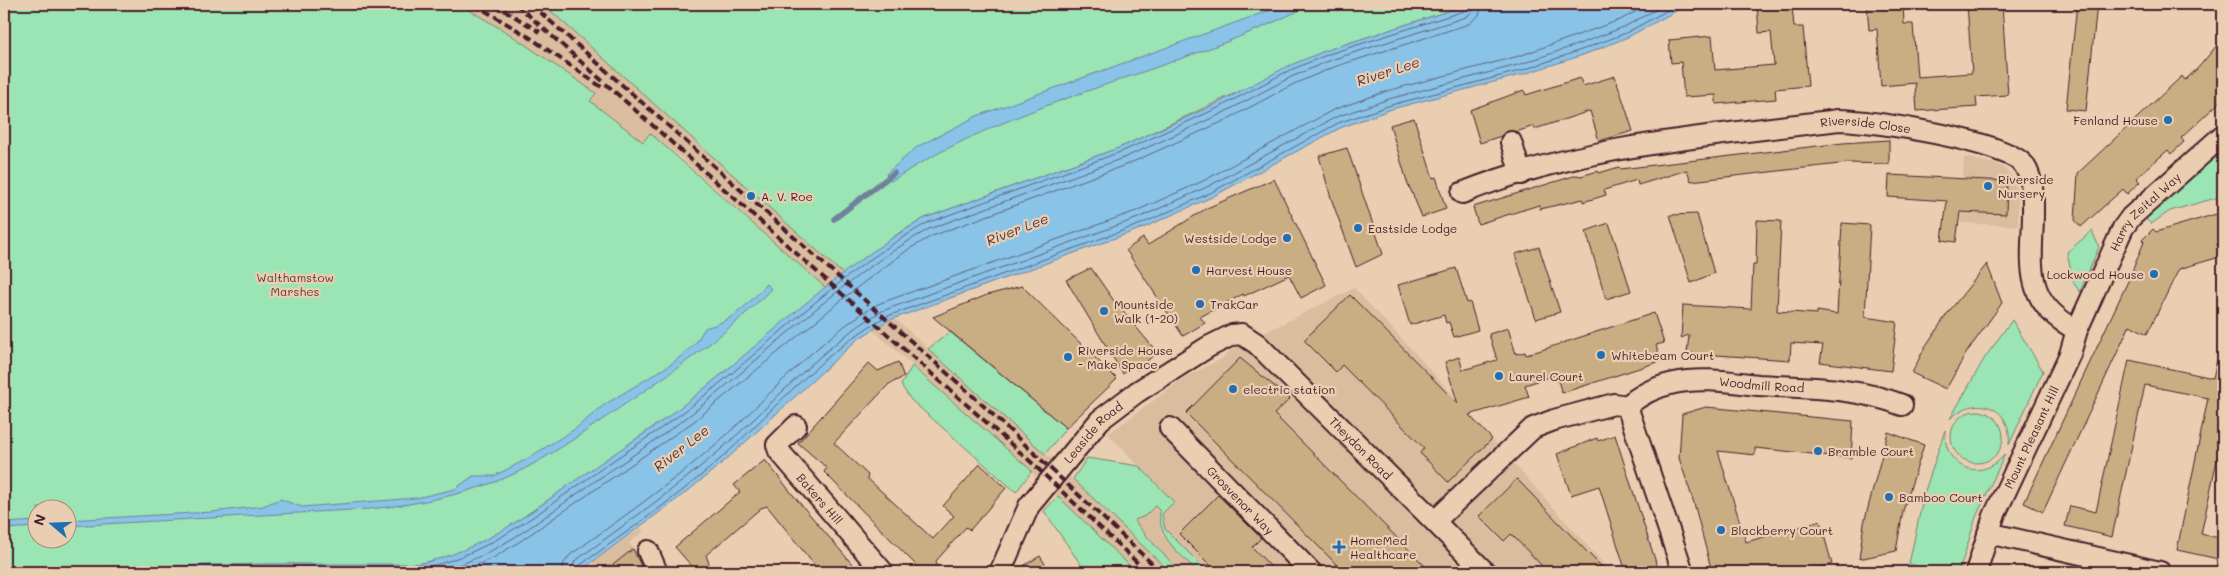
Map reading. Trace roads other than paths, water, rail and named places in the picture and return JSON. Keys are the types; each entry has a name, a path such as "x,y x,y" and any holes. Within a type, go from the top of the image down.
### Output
{"street":[{"name":"Riverside Close","path":"1462,193 1562,160 1623,149 1838,120 1870,121 1938,134 2000,150 2012,155 2024,165 2033,185 2033,230 2030,259 2035,287 2042,302 2050,311 2077,330"},
{"name":"Harry Zeital Way","path":"2089,304 2123,228 2131,217 2223,135"},
{"path":"1512,142 1521,174"},
{"name":"Mount Pleasant Hill","path":"1976,572 1988,533 2044,406 2070,354 2077,330 2089,304"},
{"name":"Theydon Road","path":"1232,335 1242,334 1258,344 1485,572"},
{"name":"Leaside Road","path":"1000,572 1029,506 1100,420 1184,362 1232,335"},
{"name":"Woodmill Road","path":"1626,406 1640,394 1654,389 1675,383 1701,380 1853,392 1881,396 1902,404"},
{"path":"1435,522 1533,428 1614,404 1626,406 1683,572"},
{"name":"Bakers Hill","path":"796,426 777,446 779,451 883,572"},
{"name":"Grosvenor Way","path":"1170,428 1311,572"},
{"path":"1988,533 2160,572"},
{"path":"648,551 657,572"}],"water":[{"path":"1287,4 1312,4 1260,28 1207,49 1045,106 992,127 941,152 891,181 886,174 917,147 977,116"},
{"name":"River Lee","path":"1470,4 1689,4 1628,37 1586,54 1524,74 1392,109 1340,128 1212,197 1143,228 887,321 858,339 728,458 688,491 579,572 4,572 4,569 272,564 417,564 463,550 504,529 658,424 860,260 925,218 1121,147 1216,104 1286,67 1327,50"},
{"path":"767,284 771,289 753,307 714,340 672,371 554,452 525,469 495,482 432,500 369,509 78,525 78,519 212,512 263,506 280,499 302,507 416,498 455,489 473,476 494,476 525,460 575,429 604,405 673,363 695,344 705,328 732,317"},
{"path":"28,522 28,528 4,529 4,523"}],"waterway":[{"path":"834,219 894,173"}],"railway":[{"path":"474,4 529,37 603,88"},
{"path":"494,4 540,32"},
{"path":"516,4 1031,462 1147,572"},
{"path":"531,4 974,397 1161,572"}],"place":[{"name":"Fenland House","path":"2168,120"},
{"name":"Riverside Nursery","path":"1988,186"},
{"name":"A. V. Roe","path":"751,196"},
{"name":"Eastside Lodge","path":"1358,228"},
{"name":"Westside Lodge","path":"1287,238"},
{"name":"Harvest House","path":"1196,270"},
{"name":"Lockwood House","path":"2154,274"},
{"name":"TrakCar","path":"1200,304"},
{"name":"Mountside Walk (1-20)","path":"1104,311"},
{"name":"Whitebeam Court","path":"1601,355"},
{"name":"Riverside House - Make Space","path":"1068,357"},
{"name":"Laurel Court","path":"1499,376"},
{"name":"electric station","path":"1233,389"},
{"name":"Bramble Court","path":"1818,451"},
{"name":"Bamboo Court","path":"1889,497"},
{"name":"Blackberry Court","path":"1721,530"},
{"name":"HomeMed Healthcare","path":"1339,547"}],"park label":[{"name":"Walthamstow Marshes","path":"295,284"}]}
